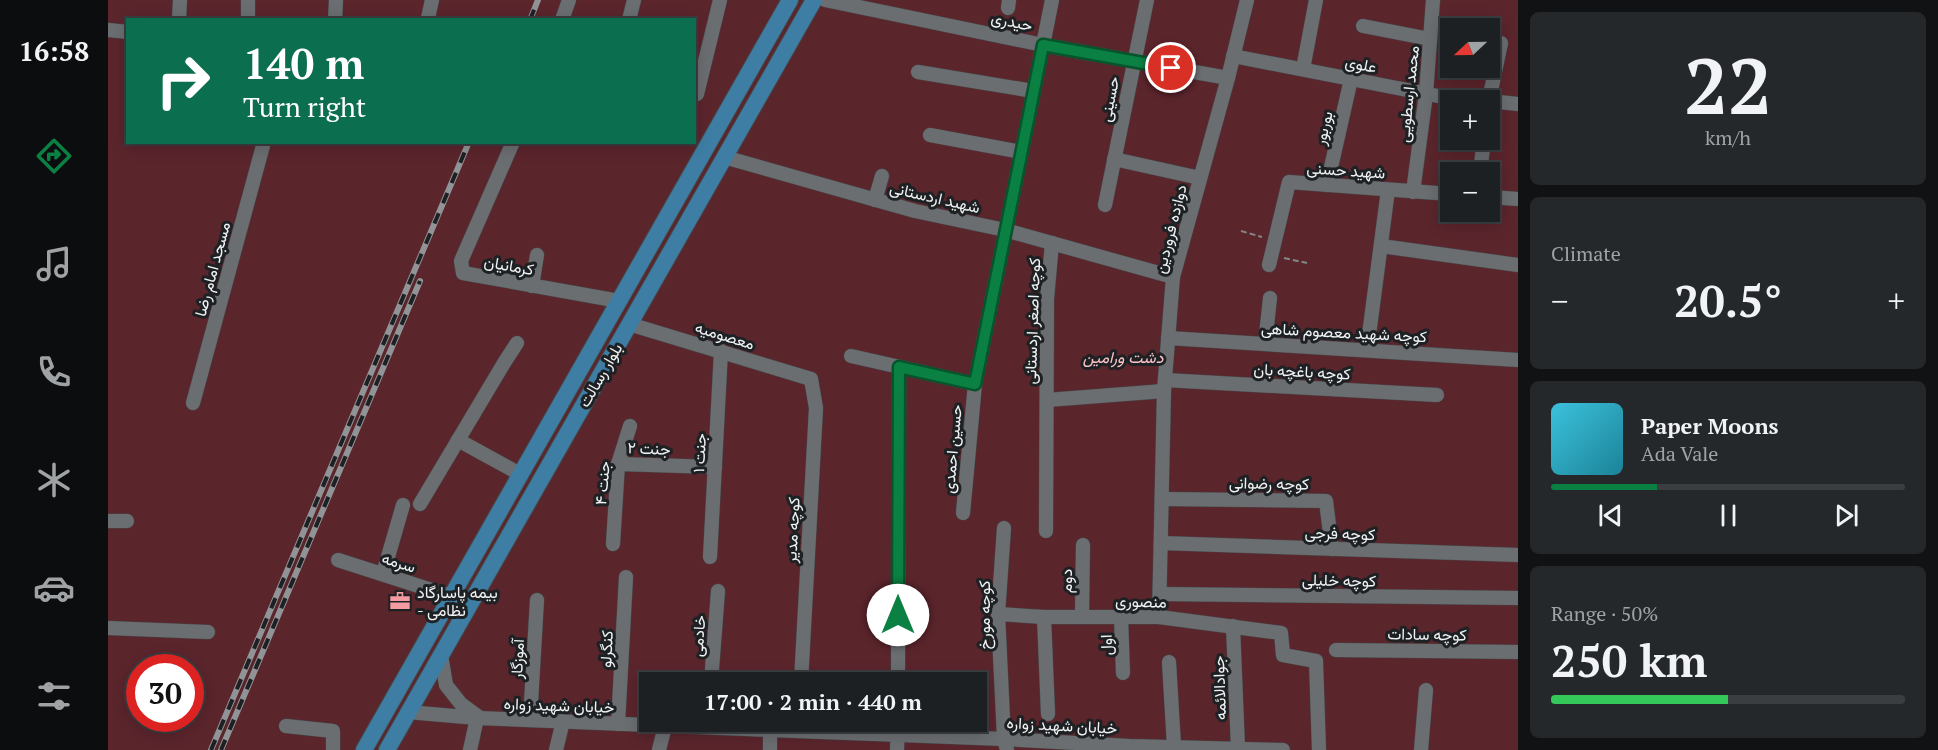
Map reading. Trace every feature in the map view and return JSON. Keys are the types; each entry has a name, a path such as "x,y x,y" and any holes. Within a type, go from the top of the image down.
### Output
{"main road":[{"name":"بلوار رسالت","path":"364,750 619,301 701,143 790,0"},
{"name":"بلوار رسالت","path":"387,750 814,0"},
{"path":"474,554 492,564"}],"street":[{"path":"179,18 180,0"},
{"path":"248,0 248,18"},
{"path":"335,18 336,0"},
{"path":"428,18 432,0"},
{"path":"563,18 569,0"},
{"path":"629,18 633,0"},
{"path":"697,94 720,0"},
{"name":"حیدری","path":"825,0 1043,45 1228,78"},
{"name":"حسین احمدی","path":"963,513 975,384 1052,0"},
{"name":"حسینی","path":"1105,205 1147,0"},
{"name":"دوازده فروردین","path":"1159,617 1164,386 1173,277 1247,0"},
{"path":"1303,69 1316,0"},
{"name":"محمد ارسطویی","path":"1413,192 1426,94 1433,0"},
{"path":"1363,26 1430,39"},
{"path":"108,30 126,32"},
{"path":"1491,90 1501,43"},
{"name":"علوی","path":"1233,56 1440,95"},
{"path":"918,72 1033,91"},
{"name":"بوربور","path":"1327,185 1352,79"},
{"path":"1500,102 1518,104"},
{"path":"930,135 1021,152"},
{"name":"مسجد امام رضا","path":"193,404 263,144"},
{"name":"کرمانیان","path":"512,144 461,261 463,273 619,301"},
{"name":"شهید اردستانی","path":"724,157 915,211 1005,230 1173,277"},
{"path":"1114,159 1200,178"},
{"path":"875,200 882,176"},
{"name":"شهید حسنی","path":"1270,260 1289,182 1440,193"},
{"path":"1367,350 1388,190"},
{"path":"1500,198 1518,199"},
{"name":"کوچه اصغر اردستانی","path":"1047,531 1047,299 1052,243"},
{"path":"1381,246 1518,265"},
{"path":"532,286 537,255"},
{"path":"1265,344 1270,298"},
{"name":"معصومیه","path":"629,324 811,379"},
{"name":"کوچه شهید معصوم شاهی","path":"1168,338 1518,360"},
{"path":"420,504 517,343"},
{"name":"جنت ۱","path":"710,557 720,351"},
{"path":"851,356 975,384"},
{"path":"898,672 899,367"},
{"name":"کوچه مدیر","path":"802,672 816,408 811,379"},
{"name":"کوچه اصغر اردستانی","path":"1047,400 1164,386"},
{"name":"کوچه باغچه بان","path":"1164,386 1437,395"},
{"name":"جنت ۴","path":"614,544 618,464 630,426"},
{"path":"458,440 520,474"},
{"name":"جنت ۲","path":"618,464 715,467"},
{"name":"کوچه رضوانی","path":"1162,499 1326,501 1332,549"},
{"path":"383,574 403,505"},
{"path":"108,521 127,521"},
{"name":"کوچه مورخ","path":"1004,528 998,614 1005,744"},
{"name":"کوچه فرجی","path":"1161,543 1518,555"},
{"name":"دوم","path":"1082,617 1083,545"},
{"name":"سرمه","path":"338,560 450,596"},
{"name":"کنگرلو","path":"618,724 626,577"},
{"name":"خادمی","path":"712,672 718,591"},
{"name":"کوچه خلیلی","path":"1160,594 1518,598"},
{"name":"آموزگار","path":"530,720 537,600"},
{"name":"منصوری","path":"998,614 1044,617 1159,617 1281,633 1283,655 1316,661 1319,750"},
{"path":"1044,617 1048,714"},
{"name":"اول","path":"1121,617 1123,673"},
{"name":"جوادالائمه","path":"1230,749 1233,626"},
{"path":"108,628 208,632"},
{"name":"کوچه سادات","path":"1336,650 1518,652"},
{"name":"خیابان شهید زواره","path":"441,655 446,685 461,704 479,718"},
{"path":"1169,662 1174,746"},
{"path":"1421,750 1426,690"},
{"name":"خیابان شهید زواره","path":"408,712 479,718 639,725"},
{"path":"470,750 479,718"},
{"path":"556,750 563,721"},
{"path":"286,726 333,731 333,750"},
{"path":"659,750 664,732"},
{"path":"770,732 770,750"},
{"path":"897,750 898,732"},
{"name":"خیابان شهید زواره","path":"925,732 1005,744 1283,750"}],"path":[{"path":"1241,231 1274,241"},
{"path":"1270,260 1307,263"}],"green space":[{"name":"دشت ورامین","path":"108,0 1518,0 1518,750 108,750"}],"railway":[{"path":"531,18 538,0"},
{"path":"211,750 468,144"},
{"path":"221,750 420,281"}],"place":[{"name":"بیمه پاسارگاد - نظامی","path":"400,601"}],"route":[{"path":"898,615 899,367 975,384 1043,45 1171,68"}]}
